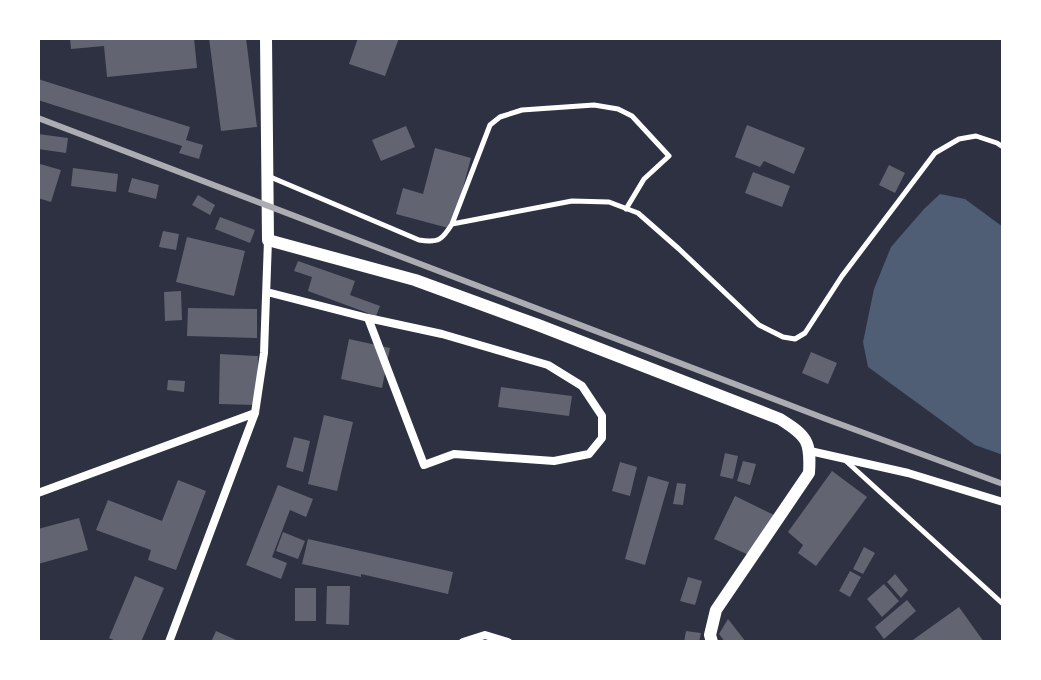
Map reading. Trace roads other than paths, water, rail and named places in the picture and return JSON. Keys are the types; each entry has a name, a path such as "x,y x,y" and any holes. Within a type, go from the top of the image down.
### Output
{"street":[{"path":"169,642 255,413 264,353 267,292 266,38"},
{"path":"268,240 415,280 709,391 780,419 801,432 810,451 809,473 716,610 710,635 712,642"},
{"path":"267,292 442,334 548,365 582,386 602,416 602,438 589,454 554,461 454,454 424,465 368,318"},
{"path":"38,493 255,413"},
{"path":"810,451 908,473 1003,502"},
{"path":"463,642 485,635 508,642"}],"lane":[{"path":"268,176 419,240 434,243 444,237 452,224 490,125 500,117 522,110 594,105 618,109 632,116 669,156 644,179 626,209"},
{"path":"452,224 572,201 609,202 638,213 759,325 783,337 795,339 805,333 842,276 935,153 959,139 976,136 1003,147"},
{"path":"842,458 1003,604"}],"water":[{"path":"940,194 965,199 1003,227 1003,455 975,445 868,367 863,342 874,289 891,247"}],"railway":[{"path":"38,118 1003,484"}]}
